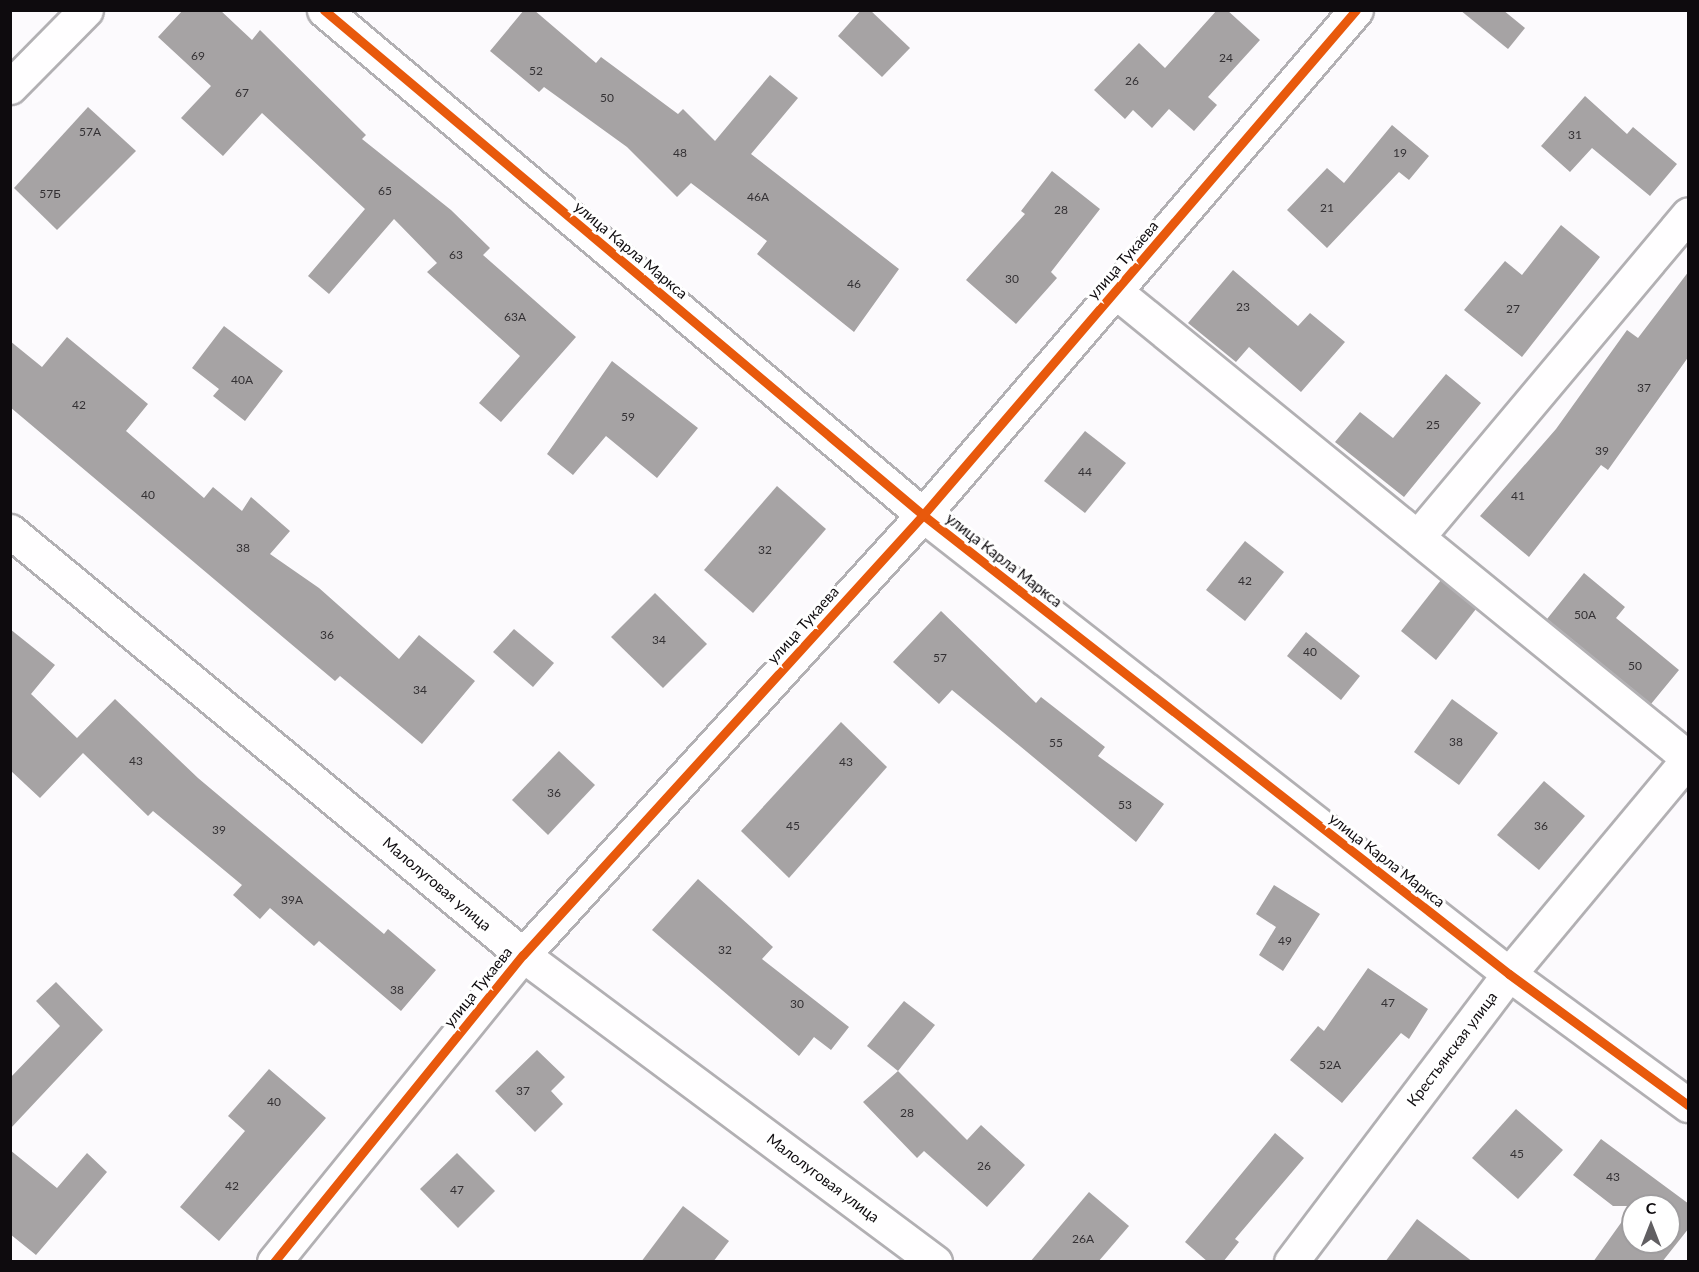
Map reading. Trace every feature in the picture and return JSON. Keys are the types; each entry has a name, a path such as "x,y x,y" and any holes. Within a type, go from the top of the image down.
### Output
{"street":[{"path":"10,87 86,10"},
{"name":"улица Карла Маркса","path":"324,10 923,515 1509,974 1689,1105"},
{"name":"улица Тукаева","path":"274,1262 524,955 923,515 1356,10"},
{"path":"1420,534 1688,215"},
{"path":"1115,291 1420,534 1689,758"},
{"name":"Малолуговая улица","path":"10,531 524,955 935,1262"},
{"name":"Крестьянская улица","path":"1291,1262 1509,974 1689,758"}],"building":[{"path":"183,10 220,10 252,40 260,30 366,135 362,139 451,210 490,248 483,255 576,337 501,422 479,403 520,356 427,272 437,263 394,219 329,294 308,276 365,209 262,113 223,156 181,118 211,86 158,37"},
{"path":"524,10 534,10 596,63 601,57 678,114 683,109 715,141 770,75 798,98 751,154 899,269 854,332 757,254 767,241 691,183 677,197 627,147 544,87 539,92 490,51"},
{"path":"861,10 870,10 910,48 882,77 838,36"},
{"path":"1217,10 1227,10 1260,40 1208,97 1217,105 1194,131 1169,109 1152,128 1133,110 1125,119 1094,90 1139,43 1165,68"},
{"path":"1460,10 1503,10 1525,28 1508,49"},
{"path":"1585,96 1627,134 1633,127 1677,164 1650,196 1592,148 1570,172 1541,146"},
{"path":"88,107 136,151 57,230 14,188"},
{"path":"1392,125 1429,156 1409,180 1399,172 1327,248 1287,210 1327,168 1344,183"},
{"path":"1052,171 1100,209 1051,272 1057,278 1016,324 966,280 1025,214 1021,211"},
{"path":"1561,225 1600,257 1522,357 1464,310 1505,261 1522,275"},
{"path":"1233,270 1298,326 1310,313 1345,342 1301,392 1249,347 1236,362 1188,323"},
{"path":"1689,271 1689,356 1608,470 1601,465 1529,557 1480,516 1556,429 1627,330 1638,338"},
{"path":"224,326 283,371 245,421 213,396 219,389 192,368"},
{"path":"67,337 148,404 126,431 204,498 213,487 242,511 251,497 290,531 270,554 319,588 399,659 419,635 475,681 422,744 340,676 335,681 10,407 10,341 42,367"},
{"path":"612,361 698,428 657,478 606,436 573,475 547,454"},
{"path":"1446,374 1481,403 1404,497 1335,442 1360,412 1393,438"},
{"path":"1085,431 1126,463 1085,513 1044,481"},
{"path":"777,486 826,529 753,613 704,570"},
{"path":"1245,541 1284,572 1245,621 1206,590"},
{"path":"1584,573 1625,607 1616,618 1679,670 1651,704 1547,619"},
{"path":"1441,580 1476,609 1436,660 1401,631"},
{"path":"655,593 707,644 663,688 611,637"},
{"path":"941,611 1036,703 1041,697 1105,747 1098,756 1164,804 1136,842 952,690 939,704 893,662"},
{"path":"10,629 55,665 31,694 77,738 115,699 198,778 384,934 388,929 436,970 401,1011 319,941 314,946 270,908 260,919 233,895 242,885 153,811 148,816 83,753 40,798 10,770"},
{"path":"514,629 554,663 533,687 493,652"},
{"path":"1306,632 1360,676 1341,700 1287,656"},
{"path":"1452,699 1498,733 1459,785 1414,752"},
{"path":"841,722 887,767 789,878 741,831"},
{"path":"559,751 595,785 548,835 512,800"},
{"path":"1544,781 1585,816 1539,870 1497,835"},
{"path":"698,879 773,947 762,959 849,1027 831,1050 814,1037 799,1056 652,930"},
{"path":"1274,885 1320,914 1283,971 1259,955 1276,927 1256,914"},
{"path":"1368,968 1428,1009 1409,1039 1401,1033 1342,1103 1290,1060 1318,1026 1324,1031"},
{"path":"56,982 103,1030 10,1129 10,1078 60,1026 36,1001"},
{"path":"904,1001 935,1025 898,1071 867,1046"},
{"path":"537,1050 565,1077 551,1091 563,1104 535,1132 495,1091"},
{"path":"269,1069 326,1118 219,1241 180,1207 245,1131 228,1116"},
{"path":"898,1071 967,1140 981,1125 1025,1165 987,1207 924,1151 917,1158 863,1102"},
{"path":"1516,1109 1563,1150 1518,1199 1472,1158"},
{"path":"1275,1133 1304,1158 1235,1239 1239,1242 1223,1262 1208,1262 1185,1242"},
{"path":"1601,1139 1675,1194 1621,1194 1621,1206 1613,1206 1573,1175"},
{"path":"10,1150 57,1188 87,1153 107,1172 36,1255 10,1234"},
{"path":"457,1153 495,1191 458,1228 420,1189"},
{"path":"1089,1192 1129,1226 1098,1262 1030,1262"},
{"path":"1681,1198 1689,1204 1689,1228 1681,1238"},
{"path":"683,1206 729,1241 713,1262 641,1262"},
{"path":"1417,1219 1473,1262 1385,1262"},
{"path":"1621,1223 1621,1254 1668,1254 1662,1262 1593,1262"}],"cycle path":[{"path":"324,10 923,515 1509,974 1688,1105"},
{"path":"274,1262 523,955 923,515 1356,10"}]}
